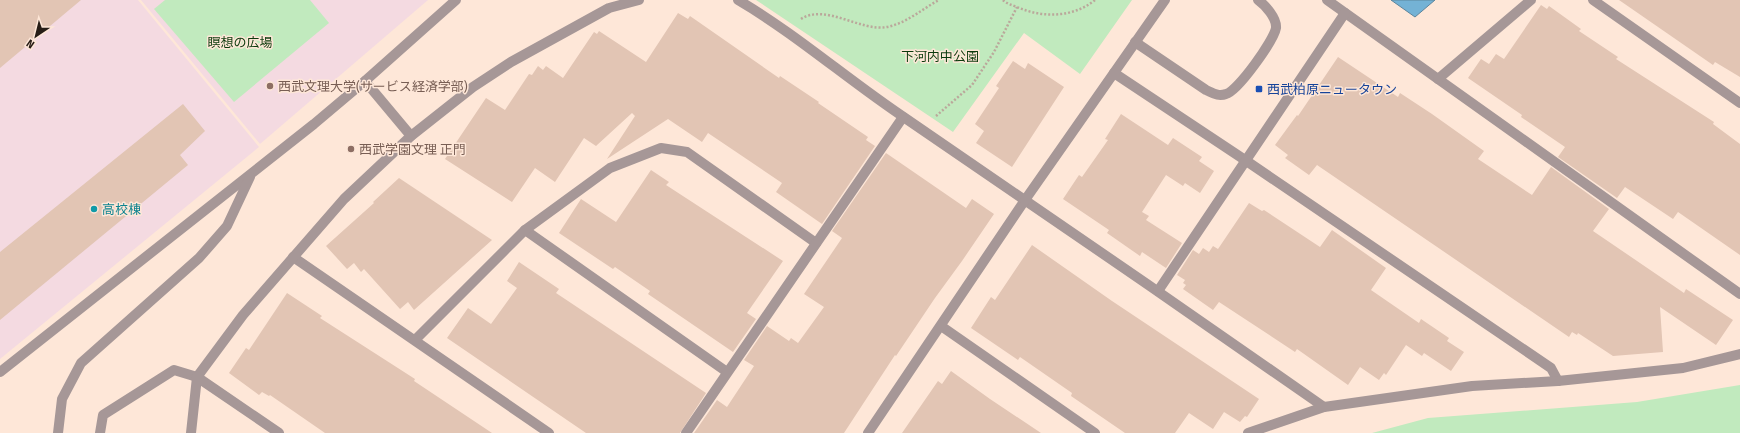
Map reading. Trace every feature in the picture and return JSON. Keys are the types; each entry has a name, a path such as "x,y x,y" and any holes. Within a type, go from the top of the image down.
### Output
{"street":[{"path":"58,433 62,398 81,363 199,258 227,226 248,178 365,81 456,0"},
{"path":"191,433 197,377 243,315 344,199 412,136 473,87 511,62 609,8 640,0"},
{"path":"738,0 903,117 1158,291 1324,407"},
{"path":"868,433 1025,200 1165,0"},
{"path":"1135,42 1206,90 1218,96 1228,94 1237,88 1273,37 1276,26 1271,13 1258,0"},
{"path":"1327,0 1740,294"},
{"path":"1438,79 1531,0"},
{"path":"1593,0 1740,104"},
{"path":"1158,291 1345,13"},
{"path":"1114,73 1246,160 1551,368 1558,381"},
{"path":"365,81 412,136"},
{"path":"686,433 903,117"},
{"path":"0,372 314,124"},
{"path":"415,340 526,230 610,168 661,148 688,152 816,242"},
{"path":"526,230 728,372"},
{"path":"294,257 549,433"},
{"path":"941,326 1095,433"},
{"path":"1248,433 1324,407 1472,386 1558,381 1683,368 1740,354"},
{"path":"100,433 103,415 174,370 197,377 279,433"}],"path":[{"path":"788,34 799,20 807,15 820,14 862,25 887,27 910,18 939,0"},
{"path":"1003,0 1026,11 1045,15 1068,13 1088,6 1095,0"},
{"path":"921,129 972,85 994,52 1017,7"}],"shaded area":[{"path":"0,0 138,0 259,147 0,359"},
{"name":"西武文理大学(サービス経済学部)","path":"141,0 428,0 260,144"}],"green space":[{"name":"瞑想の広場","path":"165,0 310,0 329,23 234,102 154,9"},
{"name":"下河内中公園","path":"756,0 1132,0 1080,74 1024,33 953,132"},
{"path":"1740,385 1740,433 1372,433 1428,418 1637,402"}],"water":[{"path":"1391,0 1435,0 1415,17"}],"building":[{"path":"0,0 81,0 0,68"},
{"path":"1619,0 1740,0 1740,77 1715,62 1713,65"},
{"path":"1541,5 1547,9 1549,6 1581,29 1579,31 1618,57 1616,59 1714,122 1713,124 1740,144 1740,255 1678,212 1673,219 1625,187 1617,198 1558,157 1565,147 1468,78 1481,59 1489,64 1496,54 1504,59"},
{"path":"678,13 688,19 690,16 779,78 780,76 819,102 818,103 868,137 866,140 875,146 822,224 776,192 782,183 708,133 702,142 668,119 607,159 635,116 632,113 596,146 584,138 555,182 535,168 512,202 445,159 486,98 505,110 529,74 532,75 538,66 543,70 546,66 563,78 594,32 597,34 599,31 646,62"},
{"path":"1338,57 1398,97 1400,93 1432,114 1484,151 1478,159 1532,195 1551,167 1609,209 1593,231 1684,293 1686,289 1733,320 1716,345 1660,307 1663,352 1613,356 1578,333 1577,335 1572,332 1569,337 1317,165 1309,175 1285,158 1288,155 1275,145 1297,115 1298,116"},
{"path":"1013,61 1025,69 1028,63 1064,87 1012,167 976,143 984,131 975,124 999,88 996,86"},
{"name":"高校棟","path":"183,104 205,131 180,155 188,165 0,320 0,252"},
{"path":"1121,114 1168,145 1173,138 1202,157 1199,161 1214,171 1200,193 1185,183 1183,186 1166,175 1142,212 1149,216 1146,220 1182,243 1166,268 1142,252 1140,256 1107,233 1109,230 1063,199 1079,175 1082,177 1108,140 1105,139"},
{"path":"886,153 966,208 972,199 994,214 896,356 895,355 844,433 694,433 717,400 727,407 754,366 744,360 767,326 789,341 791,338 798,343 824,307 804,294 842,238 832,231"},
{"path":"651,170 669,182 666,185 783,261 747,313 756,319 733,352 648,294 650,291 615,267 613,269 559,233 581,199 616,222"},
{"path":"399,178 492,240 414,310 408,302 400,309 364,269 361,272 354,263 347,269 326,246 374,203 373,202"},
{"path":"1249,203 1262,211 1264,210 1320,247 1332,230 1386,268 1371,290 1419,323 1421,319 1449,338 1447,341 1464,352 1451,371 1424,353 1422,356 1406,345 1386,375 1384,373 1379,380 1360,367 1348,385 1297,349 1295,352 1219,302 1213,310 1183,289 1186,285 1183,283 1185,280 1177,275 1193,250 1199,254 1203,248 1209,252 1213,246 1218,249"},
{"path":"1032,245 1112,301 1259,399 1247,417 1245,416 1240,422 1224,412 1213,429 1189,413 1175,433 1125,433 1071,396 1072,393 1020,357 1018,360 971,328 991,297 995,300"},
{"path":"519,262 559,289 556,293 706,393 680,433 586,433 447,338 468,308 491,324 517,288 507,281"},
{"path":"287,293 322,316 320,318 415,379 414,381 492,433 325,433 270,395 269,396 262,392 259,395 229,373 246,348 249,350"},
{"path":"951,371 1041,433 902,433 938,381 942,384"}],"place":[{"name":"西武文理大学(サービス経済学部)","path":"270,86"},
{"name":"西武柏原ニュータウン","path":"1259,89"},
{"name":"西武学園文理 正門","path":"351,149"},
{"name":"高校棟","path":"94,209"}]}
